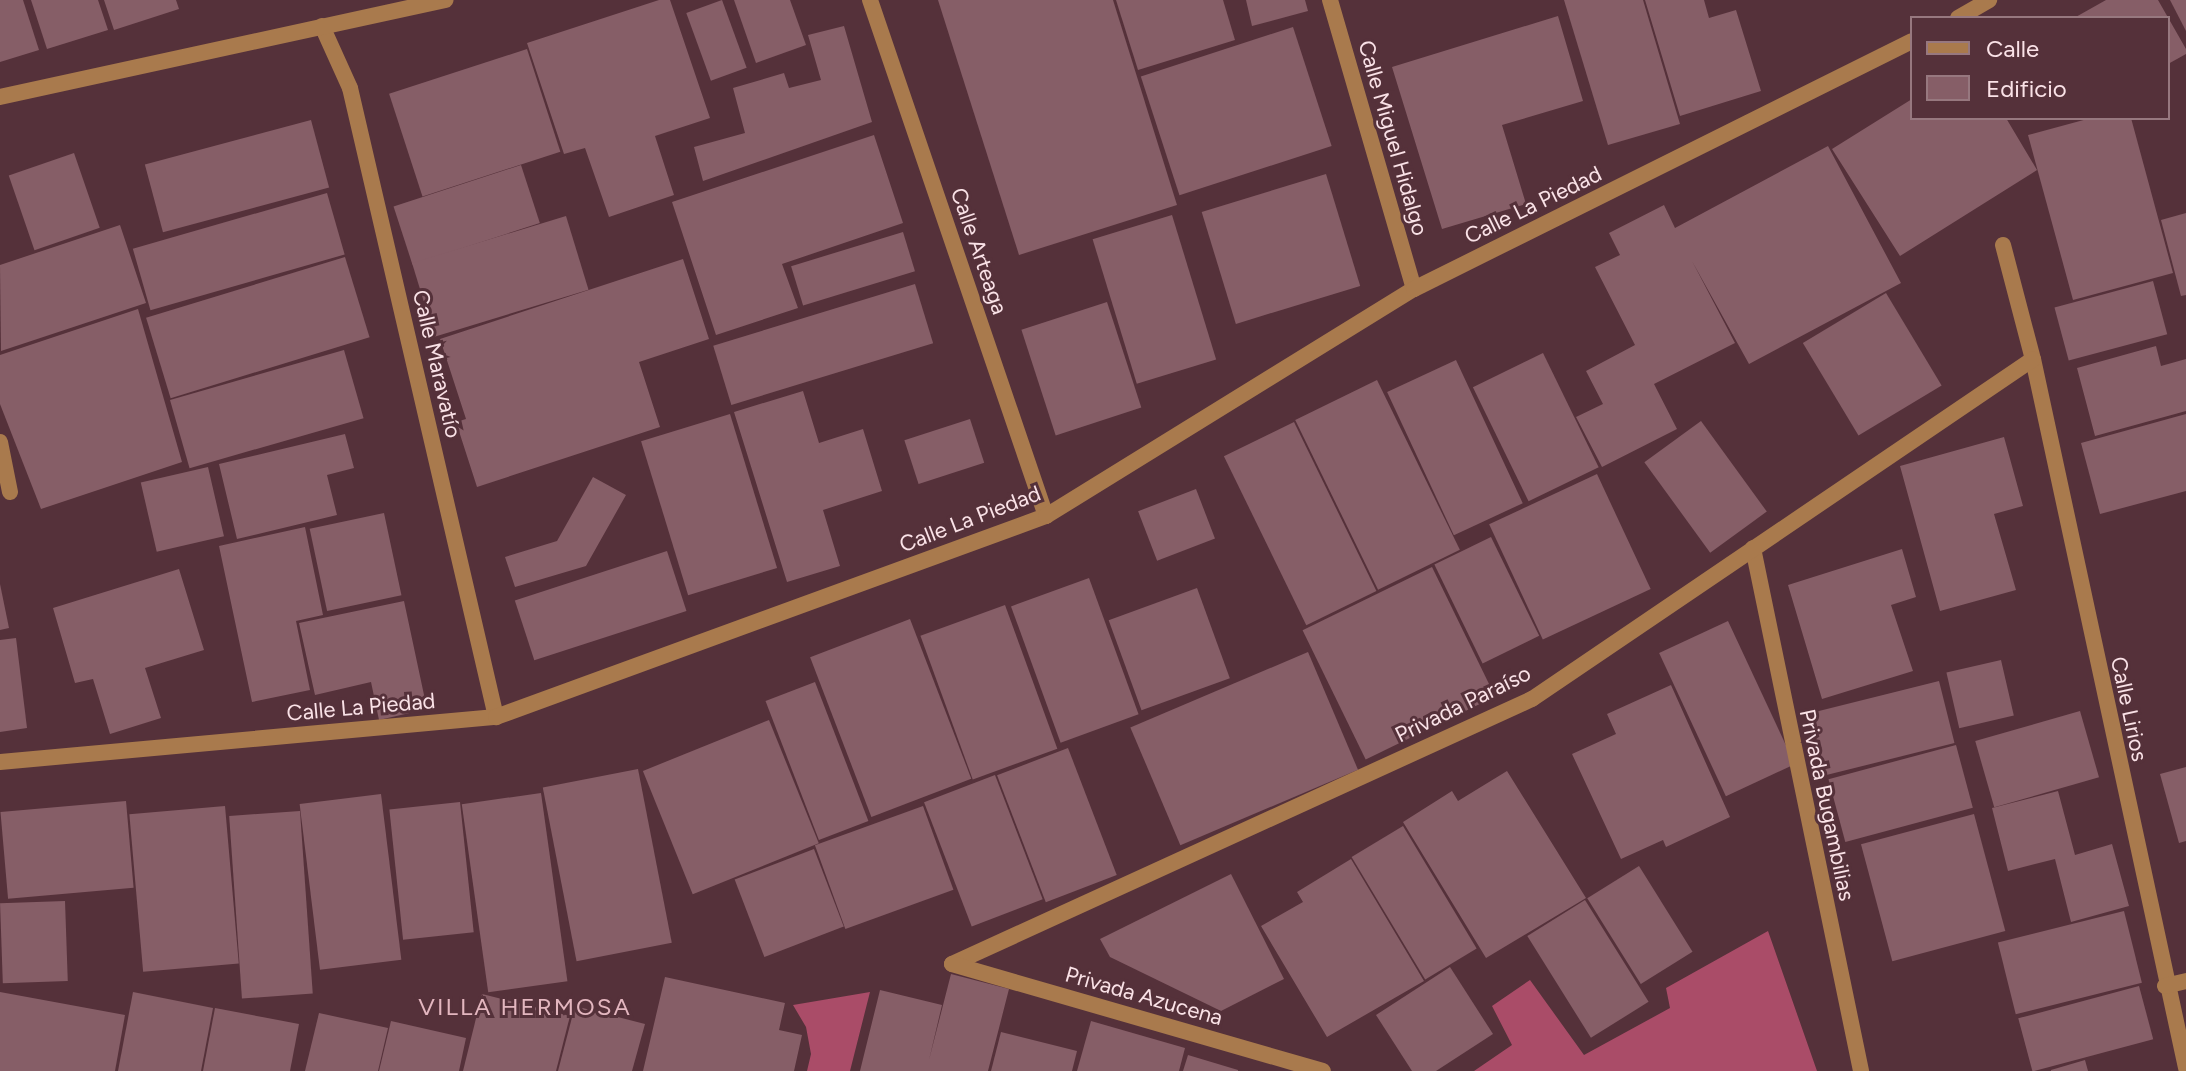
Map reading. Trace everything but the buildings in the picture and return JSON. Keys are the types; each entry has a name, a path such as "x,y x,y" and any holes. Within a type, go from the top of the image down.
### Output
{"street":[{"path":"0,97 446,0"},
{"name":"Calle Arteaga","path":"870,0 1046,516"},
{"name":"Calle Miguel Hidalgo","path":"1330,0 1414,289"},
{"path":"1962,11 1989,0"},
{"name":"Calle Maravatío","path":"322,26 350,88 496,717"},
{"name":"Calle La Piedad","path":"0,762 496,717 1046,516 1414,289 1910,42"},
{"name":"Calle Lirios","path":"2003,245 2033,359 2165,986 2186,1068"},
{"name":"Privada Paraíso","path":"952,964 1532,699 2033,359"},
{"path":"0,442 10,492"},
{"name":"Privada Bugambilias","path":"1753,548 1861,1071"},
{"name":"Privada Azucena","path":"952,964 1323,1071"},
{"path":"2165,986 2186,981"}],"shaded area":[{"path":"1768,931 1817,1071 1474,1071 1512,1045 1492,1006 1530,980 1584,1055 1670,1008 1666,988"},
{"path":"870,992 850,1071 807,1071 811,1054 806,1027 793,1005"}],"district":[{"name":"VILLA HERMOSA","path":"525,1007"}]}
